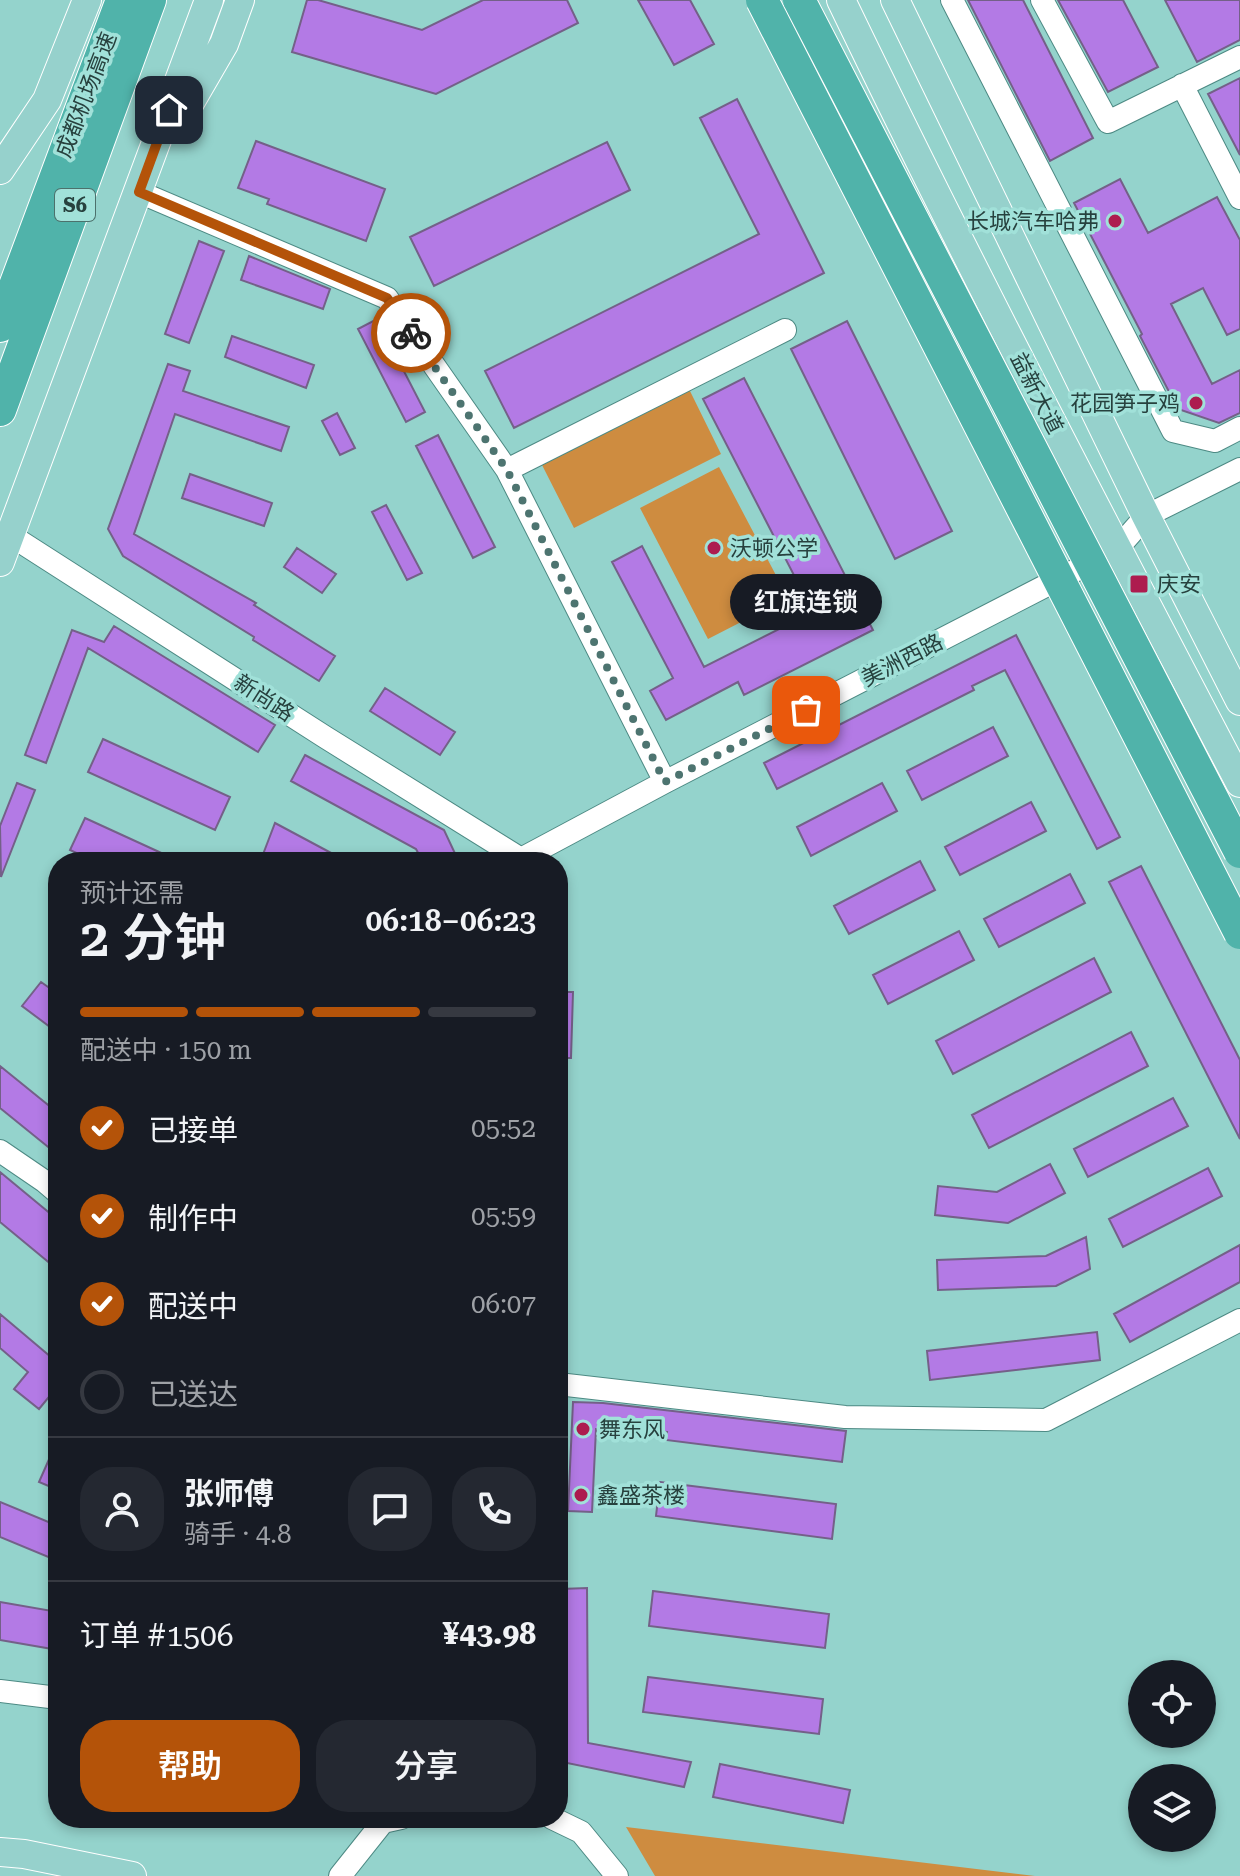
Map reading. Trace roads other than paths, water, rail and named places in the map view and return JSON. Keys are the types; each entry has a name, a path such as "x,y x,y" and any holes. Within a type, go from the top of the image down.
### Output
{"highway":[{"name":"成都机场高速","path":"0,326 122,0"},
{"name":"成都机场高速","path":"0,410 150,0"},
{"path":"762,0 1240,933"},
{"path":"799,0 1240,852"}],"main road":[{"path":"0,169 66,0"},
{"path":"0,169 47,100 87,0"},
{"path":"0,562 209,0"},
{"path":"139,192 224,44 240,0"},
{"name":"益新大道","path":"841,0 899,122 1240,783"},
{"name":"益新大道","path":"895,0 1146,516 1240,701"},
{"path":"0,1852 132,1876"}],"street":[{"path":"952,0 1173,431 1215,441 1240,428"},
{"path":"1042,0 1108,122 1240,57"},
{"path":"1182,85 1240,198"},
{"path":"139,192 387,298 507,470 665,782"},
{"path":"507,470 785,330"},
{"path":"1146,516 1240,469"},
{"name":"美洲西路","path":"536,852 1117,549 1146,516"},
{"name":"新尚路","path":"10,535 508,852"},
{"path":"0,1151 48,1184"},
{"path":"568,1385 845,1417 1046,1420 1240,1320"},
{"path":"0,1691 48,1697"},
{"path":"568,1826 581,1832 617,1876"},
{"path":"340,1876 378,1828"}],"place":[{"name":"长城汽车哈弗","path":"1115,221"},
{"name":"花园笋子鸡","path":"1196,403"},
{"name":"沃顿公学","path":"714,548"},
{"name":"庆安","path":"1139,584"},
{"name":"红旗连锁","path":"806,710"},
{"name":"舞东风","path":"583,1429"},
{"name":"鑫盛茶楼","path":"581,1495"}]}
